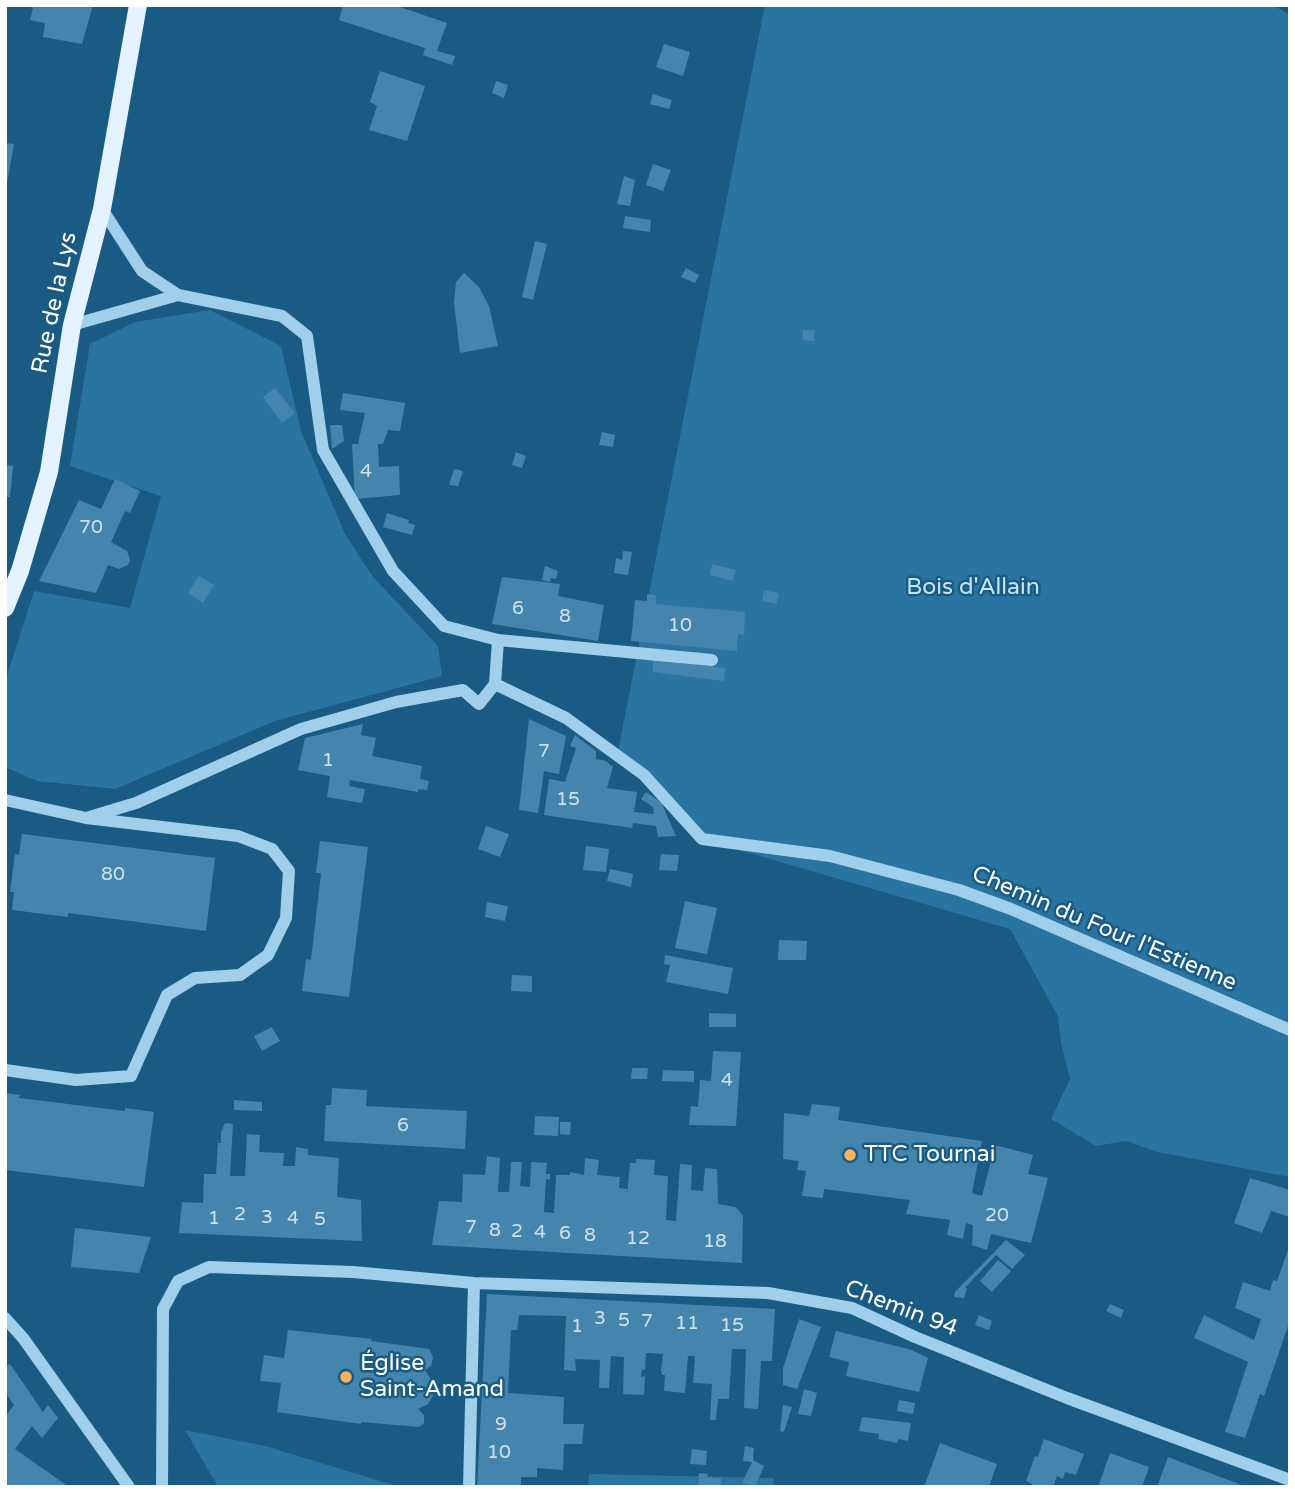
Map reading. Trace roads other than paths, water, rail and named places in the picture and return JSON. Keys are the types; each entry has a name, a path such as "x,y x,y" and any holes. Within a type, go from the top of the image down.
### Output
{"main road":[{"name":"Rue de la Lys","path":"5,608 20,571 49,471 72,325 102,209 138,5"}],"street":[{"path":"102,209 142,271 178,295 282,316 307,336 323,450 393,571 443,626 498,640 712,660"},
{"path":"72,325 178,295"},
{"path":"86,818 136,803 301,729 396,702 463,690 479,704 495,684 498,640"},
{"name":"Chemin du Four l'Estienne","path":"495,684 566,718 644,775 702,839 831,856 959,890 1011,909 1290,1030"},
{"path":"5,800 86,818 238,836 272,849 289,871 286,918 268,955 240,975 195,978 167,995 131,1076 76,1080 5,1070"},
{"name":"Chemin 94","path":"162,1487 163,1309 178,1281 209,1267 353,1272 474,1283 768,1293 852,1308 915,1337 1067,1398 1290,1480"},
{"path":"469,1487 474,1283"},
{"path":"5,1318 23,1338 128,1487"}],"place":[{"name":"TTC Tournai","path":"850,1155"},
{"name":"Église Saint-Amand","path":"346,1377"}],"park label":[{"name":"Bois d'Allain","path":"973,588"}]}
